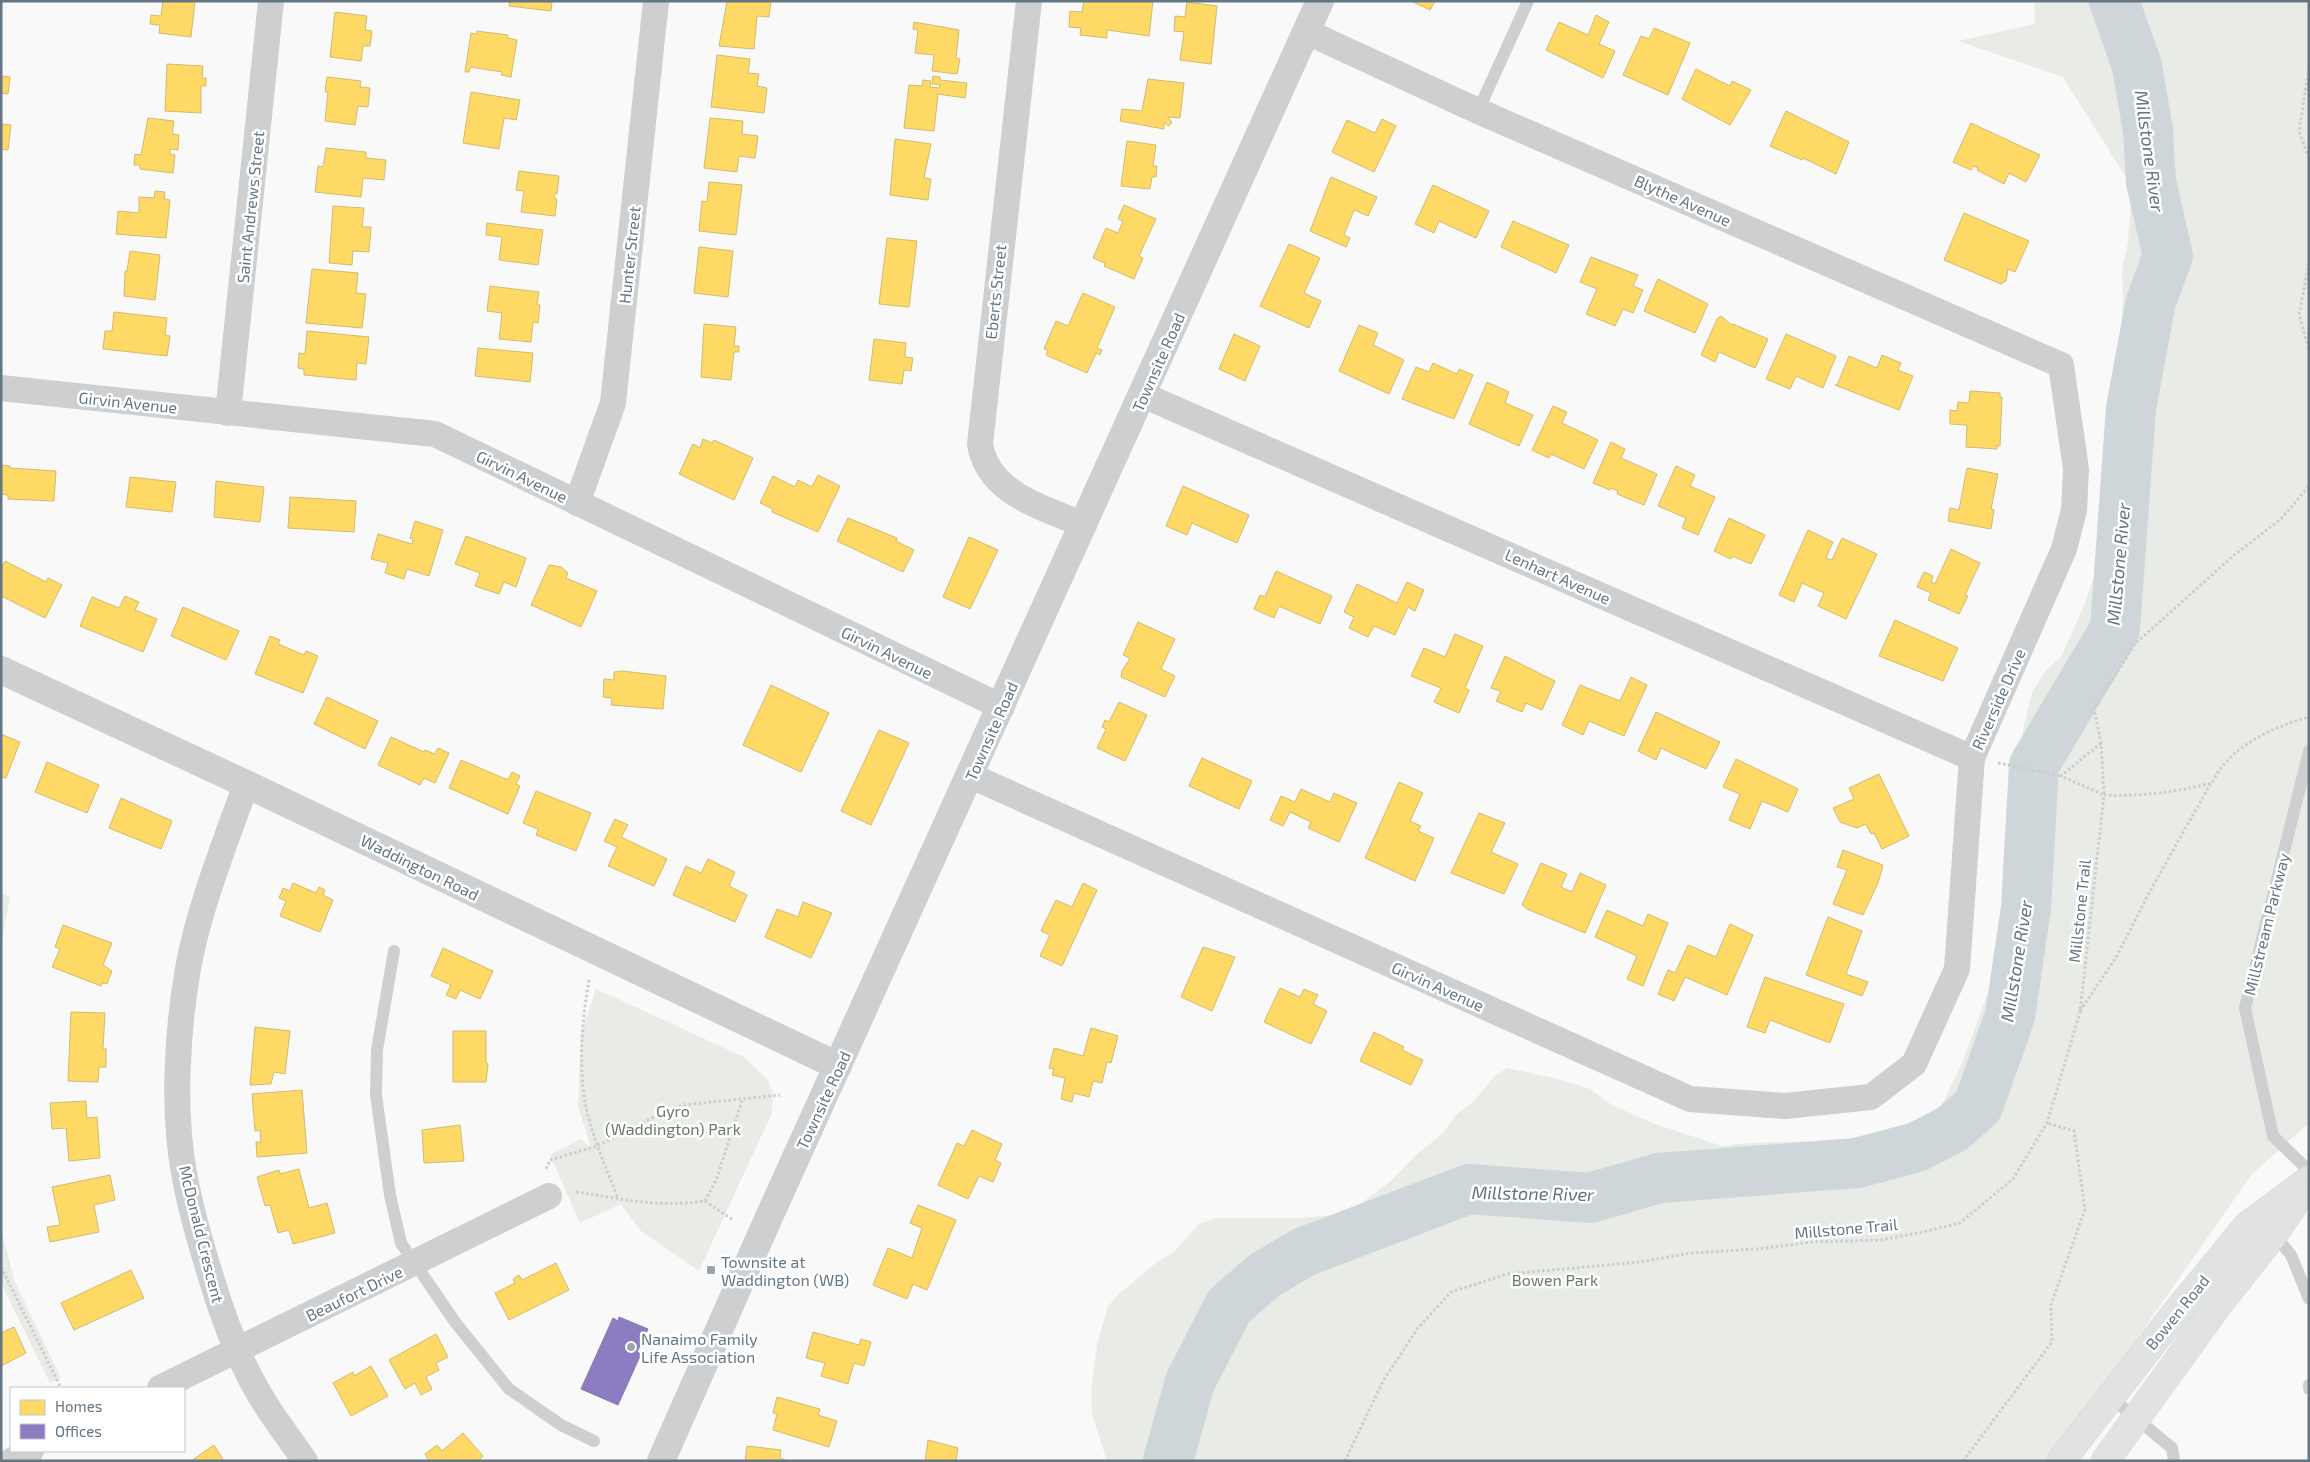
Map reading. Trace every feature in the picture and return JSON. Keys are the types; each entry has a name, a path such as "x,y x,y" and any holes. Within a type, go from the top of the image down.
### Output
{"main road":[{"name":"Bowen Road","path":"2105,1461 2218,1305 2266,1227 2309,1181"},
{"name":"Bowen Road","path":"2061,1461 2241,1233 2266,1227"}],"street":[{"name":"Saint Andrews Street","path":"228,413 271,1"},
{"name":"Hunter Street","path":"577,503 612,404 656,1"},
{"name":"Eberts Street","path":"1028,1 980,444 987,468 1005,488 1022,498 1084,525"},
{"name":"Townsite Road","path":"661,1461 1320,1"},
{"name":"Blythe Avenue","path":"1307,32 1478,111 2061,365"},
{"name":"Riverside Drive","path":"1914,1064 1957,969 1972,758 2064,550 2074,510 2076,469 2061,365"},
{"name":"Girvin Avenue","path":"1,388 435,434 1002,707"},
{"name":"Lenhart Avenue","path":"1143,395 1972,758"},
{"name":"Waddington Road","path":"1,670 246,784 838,1066"},
{"name":"Girvin Avenue","path":"971,776 1690,1099 1786,1106 1871,1097 1914,1064"},
{"name":"McDonald Crescent","path":"246,784 202,910 188,967 178,1038 178,1109 184,1177 221,1312 237,1351 265,1405 305,1461"},
{"name":"Beaufort Drive","path":"162,1387 549,1196"},
{"path":"11,1461 29,1452"}],"lane":[{"path":"1478,111 1528,1"},
{"name":"Millstream Parkway","path":"2309,751 2245,1008 2274,1136 2309,1171"},
{"path":"394,951 377,1050 376,1095 390,1195 401,1243 455,1322 509,1389 562,1425 594,1441"},
{"path":"2266,1227 2291,1255 2309,1300"},
{"path":"2309,1385 2309,1390"},
{"path":"2110,1397 2172,1448 2174,1461"}],"path":[{"path":"2309,68 2299,132 2309,159"},
{"path":"2309,263 2299,315 2309,350"},
{"name":"Millstone Trail","path":"1345,1461 1383,1381 1418,1328 1451,1292 1507,1274 1640,1262 1691,1253 1757,1249 1813,1242 1880,1240 1960,1223 2013,1178 2047,1123 2080,1012 2104,795 2101,743 2094,708 2135,644 2233,556 2281,520 2309,486"},
{"path":"2080,1012 2118,956 2149,893 2216,773 2242,747 2292,722 2309,717"},
{"path":"2061,776 2101,743"},
{"path":"1972,758 2061,776 2104,795 2134,796 2176,791 2212,783"},
{"path":"589,980 582,1025 586,1105 597,1146 619,1199"},
{"path":"732,1220 705,1201 667,1205 644,1204 563,1190 549,1196 545,1170 550,1160 597,1146 666,1111 683,1105 780,1096"},
{"path":"705,1201 720,1172 742,1101"},
{"path":"1963,1461 2052,1342 2050,1305 2085,1209 2074,1131 2047,1123"},
{"path":"1,1267 61,1387"}],"green space":[{"name":"Bowen Park","path":"2034,1 2309,1 2309,1123 2252,1174 2085,1413 2066,1461 1107,1461 1092,1414 1091,1390 1097,1345 1108,1306 1119,1294 1157,1262 1174,1252 1199,1224 1215,1218 1301,1218 1332,1215 1352,1210 1391,1181 1416,1155 1442,1134 1457,1114 1472,1103 1496,1075 1507,1068 1558,1079 1590,1089 1612,1105 1652,1123 1722,1146 1748,1143 1856,1140 1919,1128 1943,1103 1962,1063 2010,934 2019,866 2019,837 2013,795 2024,726 2032,692 2046,670 2061,657 2084,606 2094,577 2101,548 2103,529 2117,473 2113,442 2113,391 2119,357 2123,299 2122,269 2128,243 2132,187 2063,77 1958,41 2035,24"},
{"path":"1,893 10,897 1,946"},
{"name":"Gyro (Waddington) Park","path":"596,989 744,1057 768,1080 773,1093 772,1113 699,1271 641,1231 621,1204 580,1223 550,1155 581,1139 591,1148 578,1106 581,1035"},
{"path":"1,1228 14,1280 61,1378 50,1383 1,1283"}],"building: Homes":[{"path":"163,1 195,1 191,37 159,33 160,25 150,24 151,15 161,16"},
{"path":"510,1 552,1 551,11 509,6"},
{"path":"727,1 771,1 769,17 757,16 754,49 719,46"},
{"path":"1084,1 1153,1 1149,36 1107,30 1107,38 1080,35 1081,28 1069,27 1070,11 1082,12"},
{"path":"1411,1 1435,1 1430,10"},
{"path":"1187,2 1217,6 1211,64 1180,60 1184,32 1174,31 1175,16 1185,17"},
{"path":"335,12 367,16 365,30 372,31 370,46 363,46 361,61 330,57"},
{"path":"1596,15 1609,22 1599,44 1615,51 1603,78 1546,50 1559,22 1588,35"},
{"path":"914,22 959,30 956,58 960,59 957,74 932,71 934,55 915,53 918,30 913,29"},
{"path":"1654,28 1690,43 1668,95 1623,75 1641,36 1649,39"},
{"path":"477,31 508,35 507,38 517,40 511,77 501,75 502,72 470,67 469,72 465,72 471,33 477,34"},
{"path":"717,55 750,59 748,73 759,74 757,86 767,88 764,113 711,107"},
{"path":"167,64 203,66 202,78 206,78 206,86 201,86 201,113 165,111"},
{"path":"1696,69 1730,86 1732,81 1751,90 1730,125 1682,99"},
{"path":"1,76 10,77 8,94 1,93"},
{"path":"933,76 940,77 940,80 967,83 965,98 938,94 934,131 904,128 909,85 922,86 923,80 931,81 930,87 939,88 940,85 932,84"},
{"path":"327,77 361,81 360,87 370,88 368,107 358,106 355,125 325,121 328,92 325,92"},
{"path":"1148,79 1184,83 1180,118 1168,117 1172,123 1168,126 1164,122 1164,129 1120,121 1122,109 1142,111"},
{"path":"471,92 520,100 516,120 504,118 499,149 463,143"},
{"path":"1786,111 1849,142 1836,174 1803,158 1802,160 1770,146"},
{"path":"148,118 174,121 172,134 179,135 178,150 170,149 170,154 175,155 173,173 140,169 140,165 134,165 135,154 141,155"},
{"path":"710,118 743,121 742,134 758,136 755,158 739,156 737,172 704,168"},
{"path":"1382,119 1396,126 1374,172 1332,152 1347,120 1375,133"},
{"path":"1971,123 2040,155 2026,182 2009,173 2004,184 1977,170 1978,168 1973,166 1971,170 1953,162"},
{"path":"1,124 11,125 8,150 1,149"},
{"path":"895,139 931,144 924,178 931,179 928,200 890,195"},
{"path":"1127,141 1156,145 1153,166 1157,166 1156,177 1152,177 1150,189 1121,186"},
{"path":"326,148 366,152 366,158 386,160 384,180 363,178 361,197 315,192 318,166 323,167"},
{"path":"519,171 559,176 557,194 555,193 554,198 557,199 555,216 521,212 524,191 516,190"},
{"path":"1331,177 1377,197 1368,216 1354,210 1344,235 1350,238 1346,247 1310,231"},
{"path":"709,182 742,185 736,235 699,231 702,201 707,202"},
{"path":"1433,185 1489,211 1476,238 1439,221 1434,233 1415,224"},
{"path":"155,191 165,192 164,199 170,200 166,238 116,234 118,211 139,213 139,197 154,198"},
{"path":"1124,205 1156,219 1139,256 1143,258 1134,279 1104,266 1105,263 1093,258 1106,228 1118,233 1123,221 1118,219"},
{"path":"333,206 364,208 362,227 371,227 369,252 353,251 352,265 329,263"},
{"path":"1964,213 2029,241 2015,272 2008,269 2006,281 2001,284 1944,260"},
{"path":"1513,221 1569,245 1556,273 1501,247"},
{"path":"487,223 543,230 538,265 499,260 502,237 486,235"},
{"path":"887,238 917,241 909,307 879,304"},
{"path":"1289,244 1320,258 1304,293 1321,301 1309,328 1260,306"},
{"path":"699,247 733,251 728,297 694,293"},
{"path":"130,251 160,255 155,300 124,296 125,271 127,271"},
{"path":"1591,257 1638,275 1633,286 1643,290 1633,313 1623,309 1615,326 1586,314 1597,289 1580,282"},
{"path":"312,269 358,273 356,293 366,294 362,328 306,323"},
{"path":"1658,279 1708,304 1695,333 1644,311"},
{"path":"490,286 539,292 537,305 540,305 538,323 533,322 531,342 499,339 502,313 487,311"},
{"path":"1083,293 1115,307 1097,348 1102,350 1100,355 1096,353 1087,373 1046,355 1048,350 1044,349 1056,321 1068,326"},
{"path":"114,312 167,318 165,335 170,336 167,356 103,349 105,331 112,331"},
{"path":"1721,316 1732,325 1768,339 1755,368 1719,352 1715,362 1701,355 1717,319"},
{"path":"704,324 736,327 734,346 739,346 739,352 734,352 731,380 701,377"},
{"path":"1359,325 1378,333 1373,345 1404,360 1389,394 1339,371"},
{"path":"307,331 369,337 366,364 357,363 356,380 304,375 304,369 298,368 299,353 305,354"},
{"path":"1234,334 1260,346 1245,381 1219,369"},
{"path":"1786,334 1836,356 1823,388 1796,376 1790,389 1766,379"},
{"path":"874,339 906,343 905,357 913,358 911,371 904,370 902,384 869,380"},
{"path":"478,348 533,353 530,382 475,376"},
{"path":"1882,355 1901,363 1898,370 1913,376 1899,410 1835,385 1837,385 1849,356 1877,368"},
{"path":"1433,363 1457,374 1459,369 1473,375 1454,419 1402,399 1416,367 1429,372"},
{"path":"1487,382 1509,392 1505,403 1533,415 1519,446 1469,424"},
{"path":"1970,391 2000,393 2000,397 2002,397 2000,446 1997,445 1997,449 1966,447 1967,425 1950,424 1950,410 1957,411 1958,402 1969,403"},
{"path":"1553,406 1567,412 1562,423 1598,440 1584,469 1551,454 1549,458 1532,450"},
{"path":"703,439 712,443 714,440 753,458 734,500 679,474 693,444 700,448"},
{"path":"1611,442 1625,449 1621,458 1657,474 1644,505 1617,494 1618,491 1593,483"},
{"path":"1,465 10,466 10,468 56,471 54,501 8,499 8,495 1,494"},
{"path":"1676,466 1695,475 1690,486 1715,497 1698,535 1682,528 1686,518 1658,506"},
{"path":"1967,468 1998,474 1991,509 1994,510 1991,529 1948,521 1950,508 1959,510"},
{"path":"818,475 840,486 818,532 772,512 773,509 760,503 773,476 795,487 798,480 812,487"},
{"path":"130,477 176,482 172,512 126,507"},
{"path":"216,481 264,487 260,522 214,517"},
{"path":"1183,486 1249,515 1237,543 1192,523 1187,535 1166,526"},
{"path":"290,497 356,501 354,532 288,528"},
{"path":"848,518 897,538 896,541 914,550 903,572 837,541"},
{"path":"1729,518 1765,535 1751,564 1732,556 1731,559 1714,551"},
{"path":"415,521 443,530 429,576 407,569 404,579 385,573 388,563 371,559 378,534 412,544 413,539 410,538"},
{"path":"1808,530 1833,542 1826,558 1832,560 1842,538 1877,554 1846,619 1818,606 1824,593 1802,583 1794,602 1779,595"},
{"path":"466,536 526,558 516,587 504,582 499,594 475,586 480,573 455,564"},
{"path":"969,537 998,550 970,609 943,597"},
{"path":"1951,549 1980,563 1965,595 1968,596 1959,614 1928,600 1931,593 1917,587 1924,572 1933,576 1931,582 1935,584"},
{"path":"5,561 46,582 48,578 62,585 45,618 1,596 1,569"},
{"path":"549,565 561,567 568,573 566,578 597,591 581,627 531,605"},
{"path":"1276,571 1332,596 1320,624 1279,606 1274,618 1254,609 1260,595 1265,597"},
{"path":"1407,582 1424,590 1415,611 1408,607 1395,635 1374,626 1368,637 1349,628 1354,617 1344,612 1357,584 1397,603"},
{"path":"125,596 139,602 135,610 157,619 143,652 80,626 92,597 119,608"},
{"path":"183,607 239,631 226,660 171,636"},
{"path":"1895,620 1958,648 1943,681 1879,656"},
{"path":"1138,622 1175,639 1161,669 1175,676 1165,697 1121,677 1122,671 1130,658 1123,655"},
{"path":"1455,634 1483,646 1465,688 1469,690 1459,713 1434,702 1441,688 1411,676 1424,648 1445,657"},
{"path":"270,636 280,640 278,644 304,655 306,651 318,656 303,693 255,674"},
{"path":"1505,656 1555,681 1542,710 1526,703 1522,712 1496,701 1501,691 1491,688"},
{"path":"622,671 666,676 663,709 611,705 612,698 603,697 604,679 614,680 614,672"},
{"path":"1631,677 1647,685 1624,736 1589,721 1583,735 1562,725 1580,685 1620,701"},
{"path":"771,685 829,713 801,772 743,745"},
{"path":"327,697 378,721 365,749 314,724"},
{"path":"1119,702 1147,715 1125,761 1097,748 1106,729 1102,727 1105,720 1109,722"},
{"path":"1656,712 1720,742 1706,769 1661,748 1656,760 1638,751"},
{"path":"879,730 909,743 871,825 841,811"},
{"path":"1,734 20,742 6,778 1,777"},
{"path":"391,737 424,752 425,750 435,754 438,748 449,753 435,783 424,778 420,785 378,765"},
{"path":"1202,758 1252,781 1239,809 1189,786"},
{"path":"1736,759 1798,789 1788,812 1762,801 1750,829 1729,820 1740,794 1723,787"},
{"path":"461,760 508,780 512,772 520,776 516,784 520,786 508,814 449,788"},
{"path":"47,762 99,785 87,813 35,792"},
{"path":"1879,774 1909,836 1882,849 1874,833 1871,834 1866,824 1857,828 1840,822 1833,808 1854,799 1849,788"},
{"path":"1399,782 1423,793 1410,821 1421,826 1418,831 1434,838 1415,881 1365,858"},
{"path":"1301,789 1330,802 1334,793 1357,803 1339,842 1308,828 1311,822 1290,812 1283,826 1270,820 1281,796 1295,802"},
{"path":"536,791 591,813 576,851 536,835 538,829 523,823"},
{"path":"121,798 172,821 161,849 109,828"},
{"path":"1479,813 1505,823 1491,852 1518,864 1504,894 1451,873"},
{"path":"615,819 628,825 621,837 667,859 654,886 608,866 617,847 604,841"},
{"path":"1843,850 1883,865 1878,883 1863,915 1833,904 1847,870 1837,867"},
{"path":"708,859 735,872 729,886 747,895 735,922 673,895 686,866 701,873"},
{"path":"1541,863 1567,874 1561,887 1572,892 1580,873 1606,885 1585,933 1527,909 1522,905"},
{"path":"293,883 316,893 319,887 325,890 323,895 333,900 320,932 280,916 286,901 279,898 283,888 290,891"},
{"path":"1083,883 1097,890 1062,966 1040,956 1050,935 1041,931 1056,900 1072,907"},
{"path":"803,902 832,913 811,958 765,937 777,909 798,917"},
{"path":"1607,910 1643,926 1648,914 1668,923 1643,986 1627,979 1637,956 1595,937"},
{"path":"1828,917 1862,931 1846,974 1868,982 1862,996 1806,975"},
{"path":"1730,924 1753,935 1727,995 1685,977 1674,1001 1658,994 1668,970 1675,973 1688,945 1716,957"},
{"path":"63,925 112,943 103,965 112,971 107,984 102,983 101,986 52,967 60,949 55,947"},
{"path":"1203,947 1235,957 1212,1011 1181,997"},
{"path":"443,948 493,971 480,999 460,990 456,999 446,995 451,985 431,976"},
{"path":"1765,977 1844,1004 1830,1043 1770,1020 1765,1033 1747,1027"},
{"path":"1280,988 1300,997 1304,989 1318,995 1313,1004 1327,1011 1311,1044 1264,1022"},
{"path":"71,1012 105,1013 103,1049 106,1049 106,1067 99,1067 98,1082 68,1081"},
{"path":"255,1027 290,1031 285,1074 274,1072 271,1084 250,1085"},
{"path":"1091,1028 1118,1036 1111,1063 1107,1062 1102,1083 1093,1081 1089,1097 1074,1093 1072,1102 1061,1099 1065,1078 1052,1075 1054,1069 1049,1068 1054,1048 1083,1056"},
{"path":"453,1031 486,1031 486,1062 488,1064 486,1082 453,1082"},
{"path":"1374,1032 1404,1047 1402,1050 1423,1060 1411,1085 1360,1061"},
{"path":"302,1090 307,1153 257,1157 256,1142 261,1142 260,1130 255,1131 252,1094"},
{"path":"86,1101 87,1118 97,1117 100,1158 69,1161 66,1128 52,1129 50,1103"},
{"path":"460,1125 464,1161 424,1163 422,1130"},
{"path":"972,1130 1002,1144 995,1160 1001,1163 993,1182 979,1176 968,1199 938,1185 957,1143 964,1146"},
{"path":"299,1169 309,1208 327,1203 335,1233 293,1244 289,1230 278,1233 270,1205 265,1206 257,1177 279,1170 280,1174"},
{"path":"110,1175 115,1200 94,1205 99,1232 50,1242 47,1227 60,1225 52,1187"},
{"path":"918,1205 956,1220 927,1290 913,1284 907,1299 873,1285 888,1248 912,1258 922,1228 910,1223"},
{"path":"556,1263 569,1290 509,1320 495,1293 515,1283 513,1279 519,1275 522,1280"},
{"path":"131,1270 144,1298 74,1330 61,1303"},
{"path":"14,1327 26,1353 1,1366 1,1333"},
{"path":"813,1332 859,1345 861,1339 871,1342 864,1366 854,1363 848,1384 821,1376 825,1363 806,1358"},
{"path":"436,1334 448,1357 436,1363 439,1370 426,1377 432,1389 421,1395 415,1383 405,1389 389,1360"},
{"path":"371,1366 388,1396 351,1416 333,1383 353,1372 354,1376"},
{"path":"777,1397 820,1409 818,1415 837,1421 829,1447 773,1430 777,1414 773,1413"},
{"path":"463,1433 483,1456 478,1461 429,1461 425,1454 437,1445 442,1451"},
{"path":"928,1440 958,1448 956,1461 925,1461"},
{"path":"214,1445 224,1461 191,1461"},
{"path":"747,1446 781,1450 780,1458 788,1461 745,1461"}],"building: Offices":[{"path":"619,1317 648,1329 637,1352 641,1354 618,1405 581,1389 613,1318 618,1321"}],"waterway":[{"name":"Millstone River","path":"1168,1461 1190,1382 1229,1306 1265,1275 1304,1252 1469,1189 1590,1198 1659,1178 1857,1163 1917,1147 1952,1129 1978,1106 2010,1016 2026,908 2034,765 2115,629 2131,408 2151,301 2168,256 2151,182 2148,131 2137,66 2114,1"}],"place":[{"name":"Townsite at Waddington (WB)","path":"711,1270"},
{"name":"Nanaimo Family Life Association","path":"631,1347"}]}
